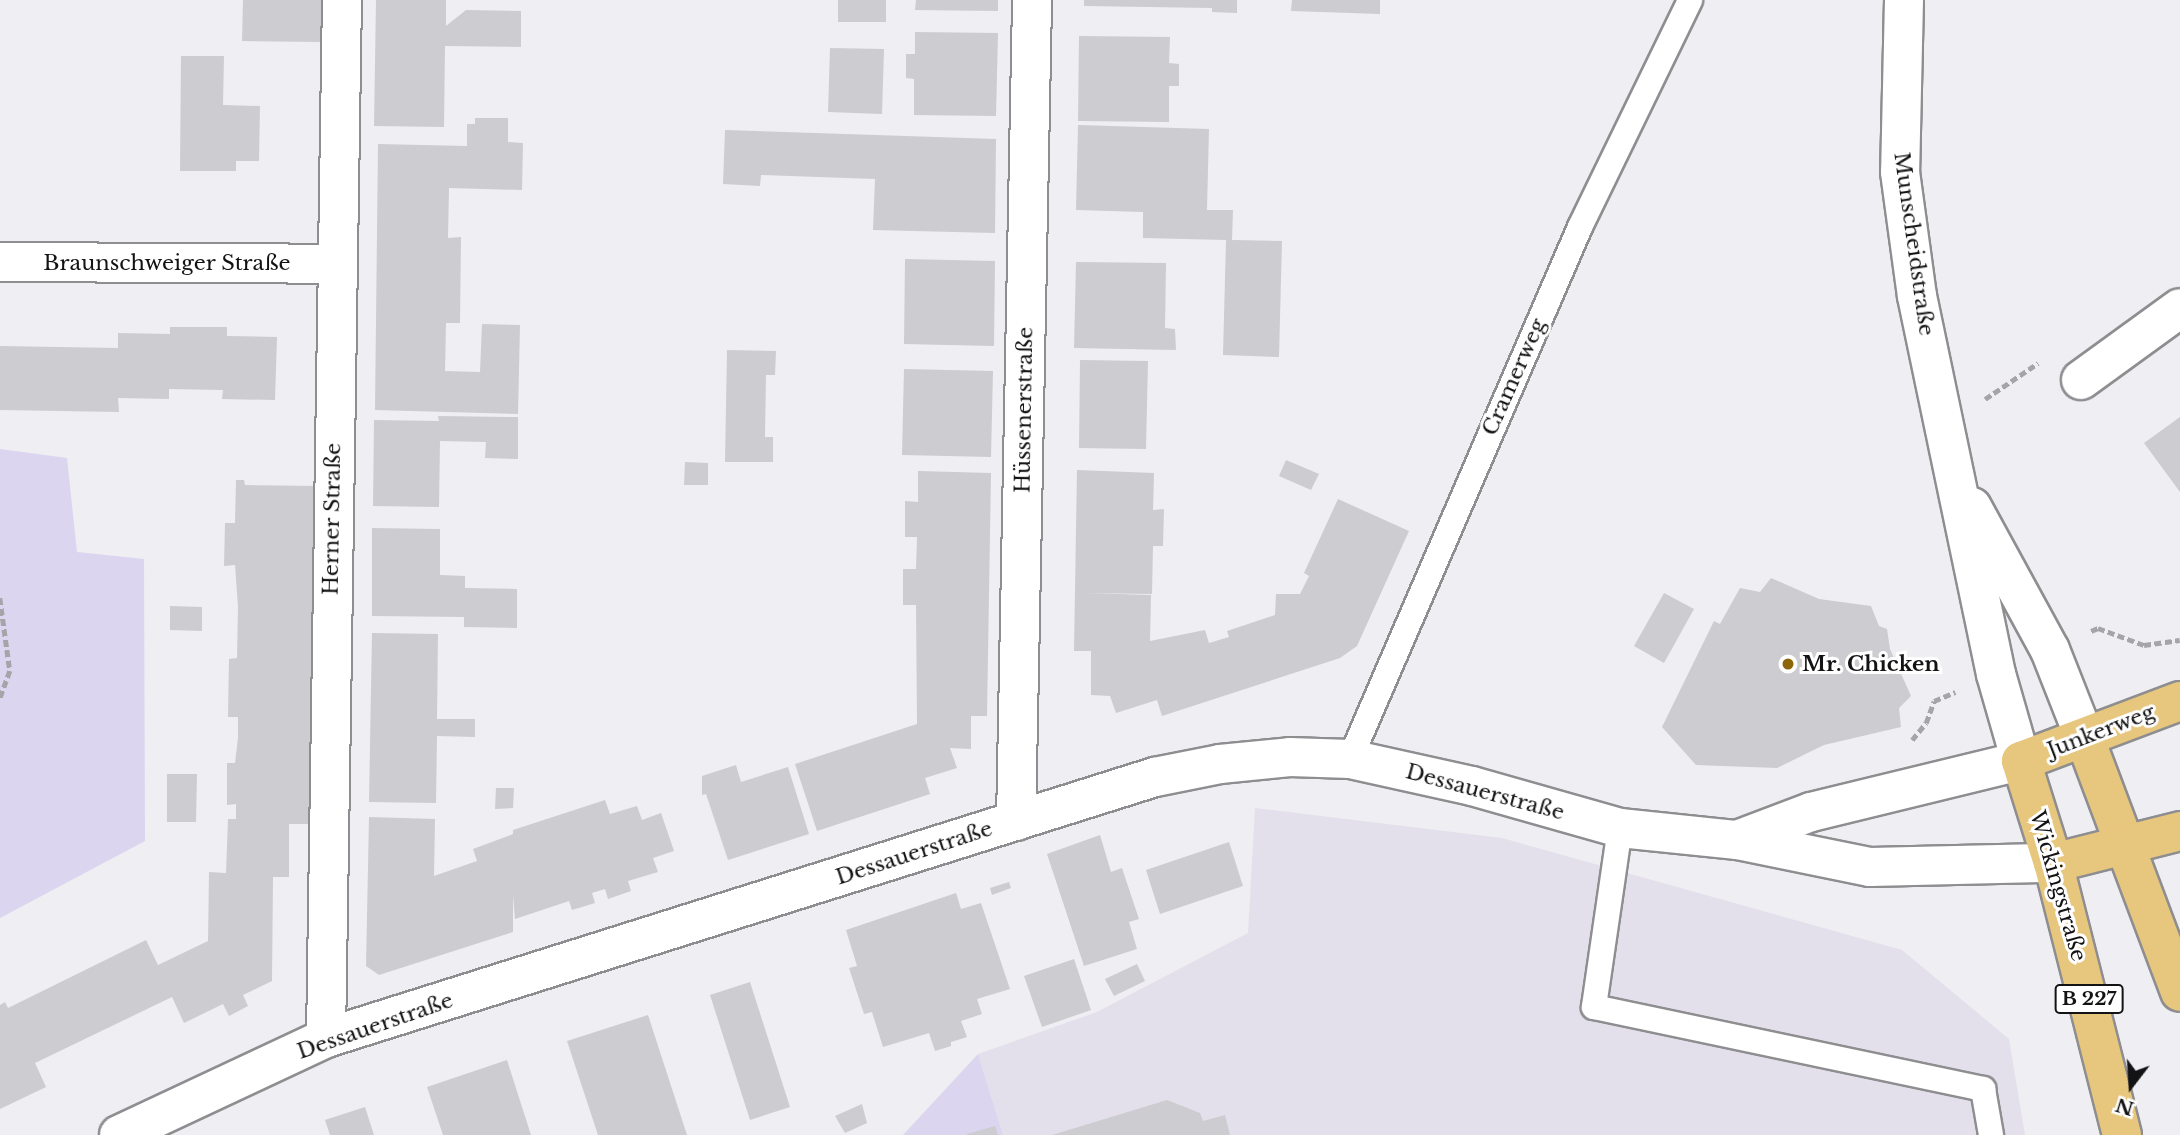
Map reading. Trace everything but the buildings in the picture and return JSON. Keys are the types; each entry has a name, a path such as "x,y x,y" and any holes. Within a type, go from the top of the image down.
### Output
{"main road":[{"name":"Junkerweg","path":"2021,761 2180,701"},
{"path":"2085,739 2123,848 2180,992"},
{"name":"Wickingstraße","path":"2021,761 2053,863 2122,1135"},
{"path":"2053,863 2123,848 2180,831"}],"street":[{"name":"Herner Straße","path":"327,1038 335,264 342,0"},
{"name":"Hüssenerstraße","path":"1016,821 1032,0"},
{"name":"Munscheidstraße","path":"1904,0 1900,172 1943,427 1959,484 1996,674 2021,761"},
{"name":"Braunschweiger Straße","path":"0,262 335,264"},
{"path":"2081,380 2180,308"},
{"name":"Munscheidstraße","path":"1959,484 2050,650 2085,739"},
{"name":"Dessauerstraße","path":"119,1135 327,1038 1155,777 1220,764 1290,757 1350,759 1472,786 1620,828 1737,840 1870,867 2053,863"},
{"name":"Dessauerstraße","path":"1737,840 1811,812 2021,761"}],"lane":[{"name":"Cramerweg","path":"1350,759 1574,240 1690,0"},
{"path":"1620,828 1594,1007 1983,1089 1991,1135"}],"path":[{"path":"1943,427 2043,360 2081,380"},
{"path":"0,598 10,671 0,698"}],"shaded area":[{"path":"0,449 67,458 77,552 144,559 145,841 0,918"},
{"path":"1255,808 1502,838 1902,950 2009,1039 2025,1135 1003,1135 978,1054 1097,1012 1248,933"},
{"path":"978,1054 1003,1135 903,1135"}],"place":[{"name":"Mr. Chicken","path":"1788,664"}]}
